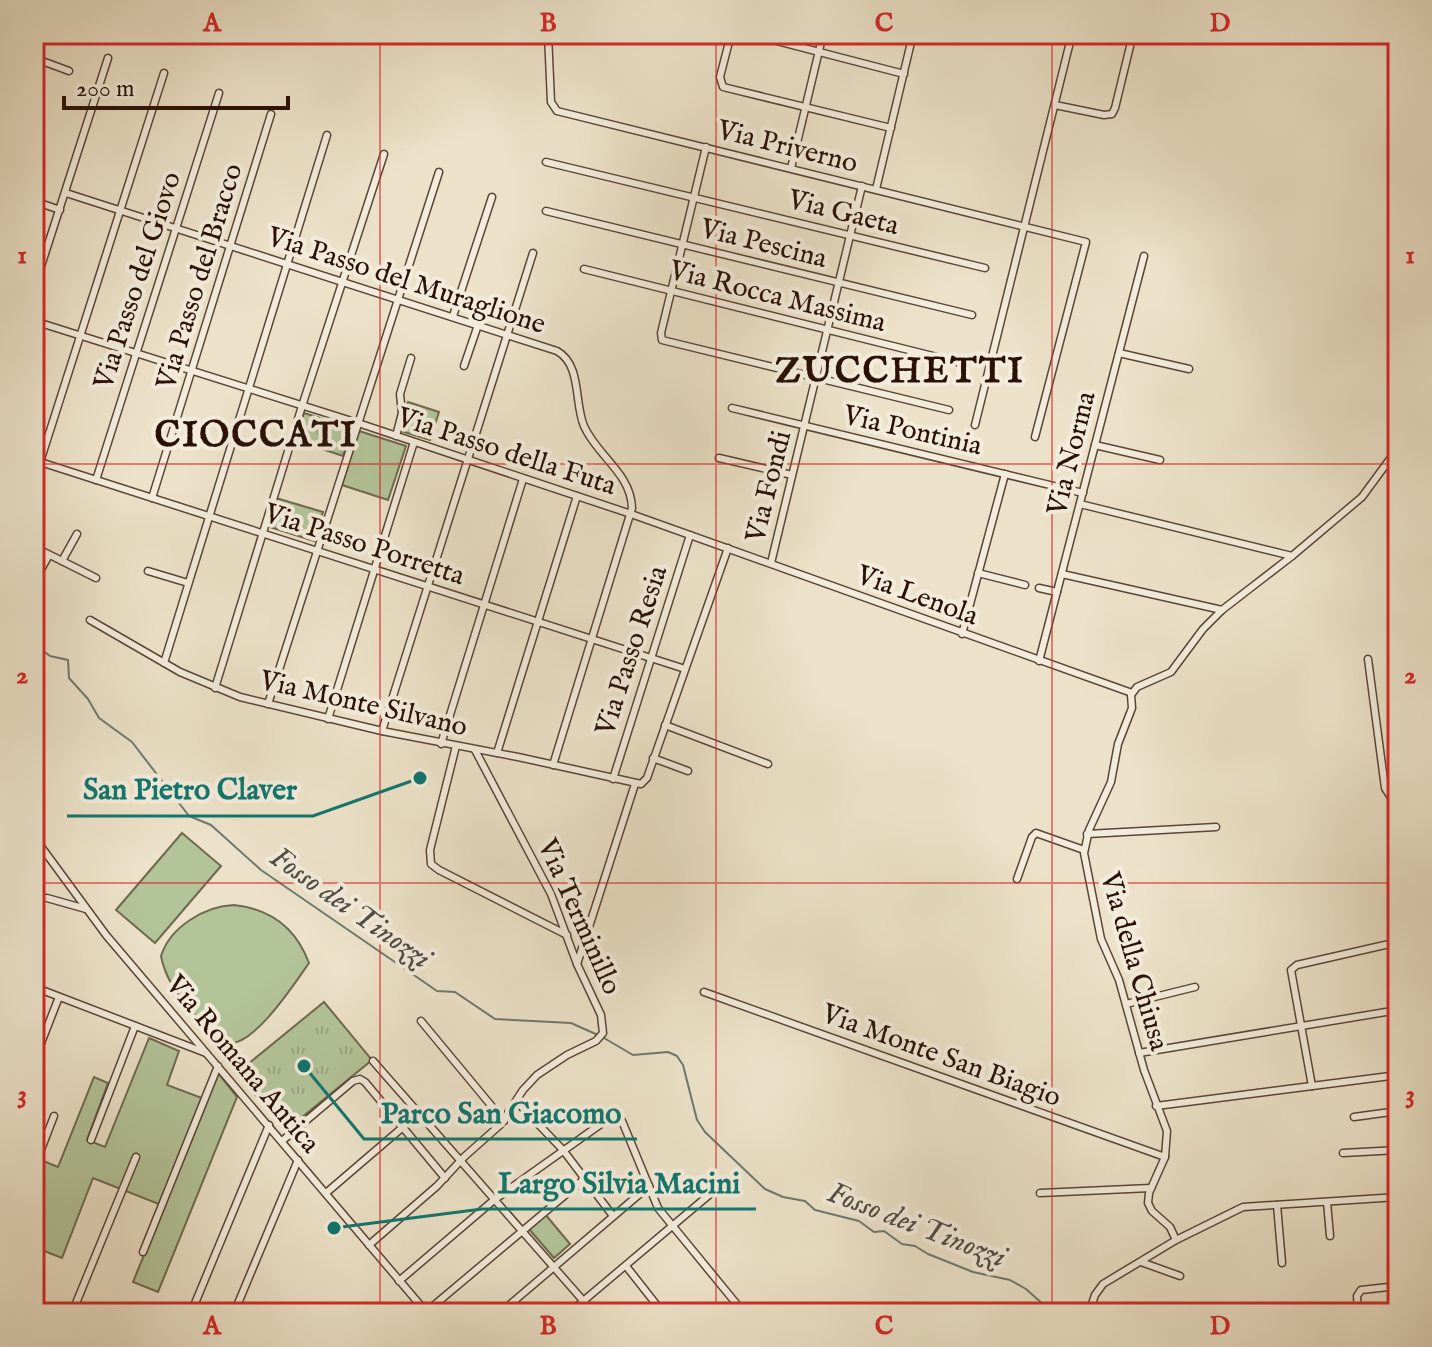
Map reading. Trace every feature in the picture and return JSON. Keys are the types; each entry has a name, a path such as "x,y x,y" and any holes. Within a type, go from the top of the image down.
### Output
{"street":[{"name":"Via Priverno","path":"548,34 551,102 556,110 1086,242 1035,437"},
{"path":"731,34 720,74 722,86 891,128"},
{"path":"750,34 904,74"},
{"path":"791,168 823,34"},
{"path":"876,189 913,34"},
{"path":"975,425 1072,34"},
{"path":"1055,105 1104,115 1113,113 1133,34"},
{"path":"34,58 69,71"},
{"path":"34,288 108,58"},
{"path":"37,461 81,336 164,73"},
{"name":"Via Passo del Giovo","path":"96,480 219,93"},
{"name":"Via Passo del Bracco","path":"152,498 271,114"},
{"path":"164,663 327,135"},
{"path":"706,147 661,338 666,343 949,410"},
{"path":"215,688 384,154"},
{"name":"Via Gaeta","path":"546,162 985,268"},
{"path":"268,704 439,172"},
{"name":"Via Fondi","path":"771,563 862,186"},
{"name":"Via Passo del Muraglione","path":"66,193 557,351 570,362 584,425 625,482 631,497 631,514"},
{"path":"453,316 492,197"},
{"path":"34,201 60,210"},
{"name":"Via Pescina","path":"546,211 972,315"},
{"path":"382,731 533,253"},
{"name":"Via Norma","path":"1039,661 1144,256"},
{"name":"Via Rocca Massima","path":"584,269 961,363"},
{"name":"Via Passo della Futa","path":"34,321 358,423 690,535"},
{"path":"464,366 478,325"},
{"path":"1119,353 1189,369"},
{"path":"396,436 402,413 400,394 411,358"},
{"name":"Via Pontinia","path":"732,408 1083,493"},
{"path":"328,719 414,442"},
{"path":"1095,445 1160,460"},
{"path":"1132,693 1141,685 1171,672 1222,610 1365,494 1398,448"},
{"path":"719,458 792,475"},
{"name":"Via Passo Porretta","path":"37,461 682,668"},
{"path":"962,634 1005,474"},
{"path":"441,744 523,479"},
{"path":"497,753 577,496"},
{"path":"1080,504 1292,556"},
{"path":"553,765 631,514"},
{"path":"62,561 77,534"},
{"name":"Via Lenola","path":"690,535 1132,693"},
{"name":"Via Passo Resia","path":"613,779 690,535"},
{"path":"34,547 96,578"},
{"path":"577,964 639,784 653,758 728,548"},
{"path":"34,582 49,555"},
{"path":"148,571 188,583"},
{"path":"978,573 1025,585"},
{"path":"1062,574 1222,610"},
{"path":"1039,588 1057,592"},
{"name":"Via Monte Silvano","path":"90,620 164,663 215,688 268,704 441,744 639,784"},
{"path":"1368,659 1385,786 1390,796 1398,797"},
{"name":"Via della Chiusa","path":"1132,693 1131,711 1118,744 1110,786 1087,834 1084,850 1101,939 1117,976 1156,1106 1167,1131 1165,1157 1151,1188"},
{"path":"665,725 768,764"},
{"path":"456,746 430,850 431,864 567,935"},
{"name":"Via Terminillo","path":"369,1245 504,1121 523,1090 543,1070 601,1036 602,1017 577,964 547,885 475,749"},
{"path":"653,758 688,771"},
{"path":"1087,834 1216,827"},
{"path":"1017,879 1036,833 1084,850"},
{"name":"Via Romana Antica","path":"34,837 86,909 427,1312"},
{"path":"47,898 86,909"},
{"path":"1312,1086 1291,970 1297,965 1398,942"},
{"path":"34,987 208,1054"},
{"path":"1126,1004 1195,987"},
{"name":"Via Monte San Biagio","path":"704,992 1165,1157"},
{"path":"34,1061 59,997"},
{"path":"1139,1053 1398,1010"},
{"path":"421,1021 504,1121"},
{"path":"91,1140 135,1026"},
{"path":"373,1061 594,1313"},
{"path":"143,1252 218,1066"},
{"path":"1156,1106 1398,1075"},
{"path":"282,1141 358,1079 365,1082 445,1178"},
{"path":"517,1102 563,1150 613,1216"},
{"path":"1354,1117 1398,1111"},
{"path":"34,1168 54,1116"},
{"path":"399,1281 494,1200 616,1116 622,1121 658,1208 744,1313"},
{"path":"191,1313 269,1125"},
{"path":"326,1193 403,1127"},
{"path":"1343,1153 1398,1150"},
{"path":"72,1313 136,1157"},
{"path":"234,1313 298,1160"},
{"path":"427,1312 583,1180"},
{"path":"500,1313 649,1186"},
{"path":"1040,1193 1151,1188 1147,1197 1149,1207 1170,1227 1176,1240"},
{"path":"569,1313 709,1195"},
{"path":"1089,1313 1101,1287 1176,1240 1240,1208 1398,1197"},
{"path":"1327,1202 1330,1236"},
{"path":"1277,1205 1282,1263"},
{"path":"1141,1262 1180,1276"},
{"path":"626,1266 663,1313"},
{"path":"1358,1313 1359,1291 1398,1286"}],"green space":[{"path":"408,402 439,412 430,440 398,430"},
{"path":"304,413 352,428 343,456 295,440"},
{"path":"359,431 406,446 388,500 342,485"},
{"path":"276,498 323,512 314,541 267,526"},
{"path":"182,833 221,866 155,943 116,910"},
{"path":"234,905 260,911 281,922 297,940 309,963 261,1025 237,1042 227,1043 214,1035 184,1002 170,980 161,956 172,936 190,920 212,909"},
{"path":"324,1002 372,1060 285,1131 237,1073"},
{"path":"149,1038 179,1051 167,1085 207,1100 218,1073 237,1097 158,1292 133,1282 164,1206 93,1178 62,1258 34,1247 34,1178 41,1160 58,1167 94,1077 108,1083 87,1140 105,1147"},
{"path":"545,1214 570,1244 554,1258 529,1229"}],"waterway":[{"name":"Fosso dei Tinozzi","path":"34,644 50,656 68,660 69,678 88,699 99,718 132,742 189,816 211,825 261,870 437,991 455,992 495,1019 571,1023 598,1035"},
{"name":"Fosso dei Tinozzi","path":"604,1038 633,1055 668,1052 677,1056 683,1065 697,1120 705,1132 765,1189 783,1197 805,1201 815,1210 859,1221 874,1232 884,1231 902,1244 915,1246 973,1272 1010,1280 1026,1289 1053,1313"}],"place":[{"name":"San Pietro Claver","path":"420,778"},
{"name":"Parco San Giacomo","path":"304,1066"},
{"name":"Largo Silvia Macini","path":"334,1228"}],"district":[{"name":"ZUCCHETTI","path":"900,369"},
{"name":"CIOCCATI","path":"256,433"}]}
